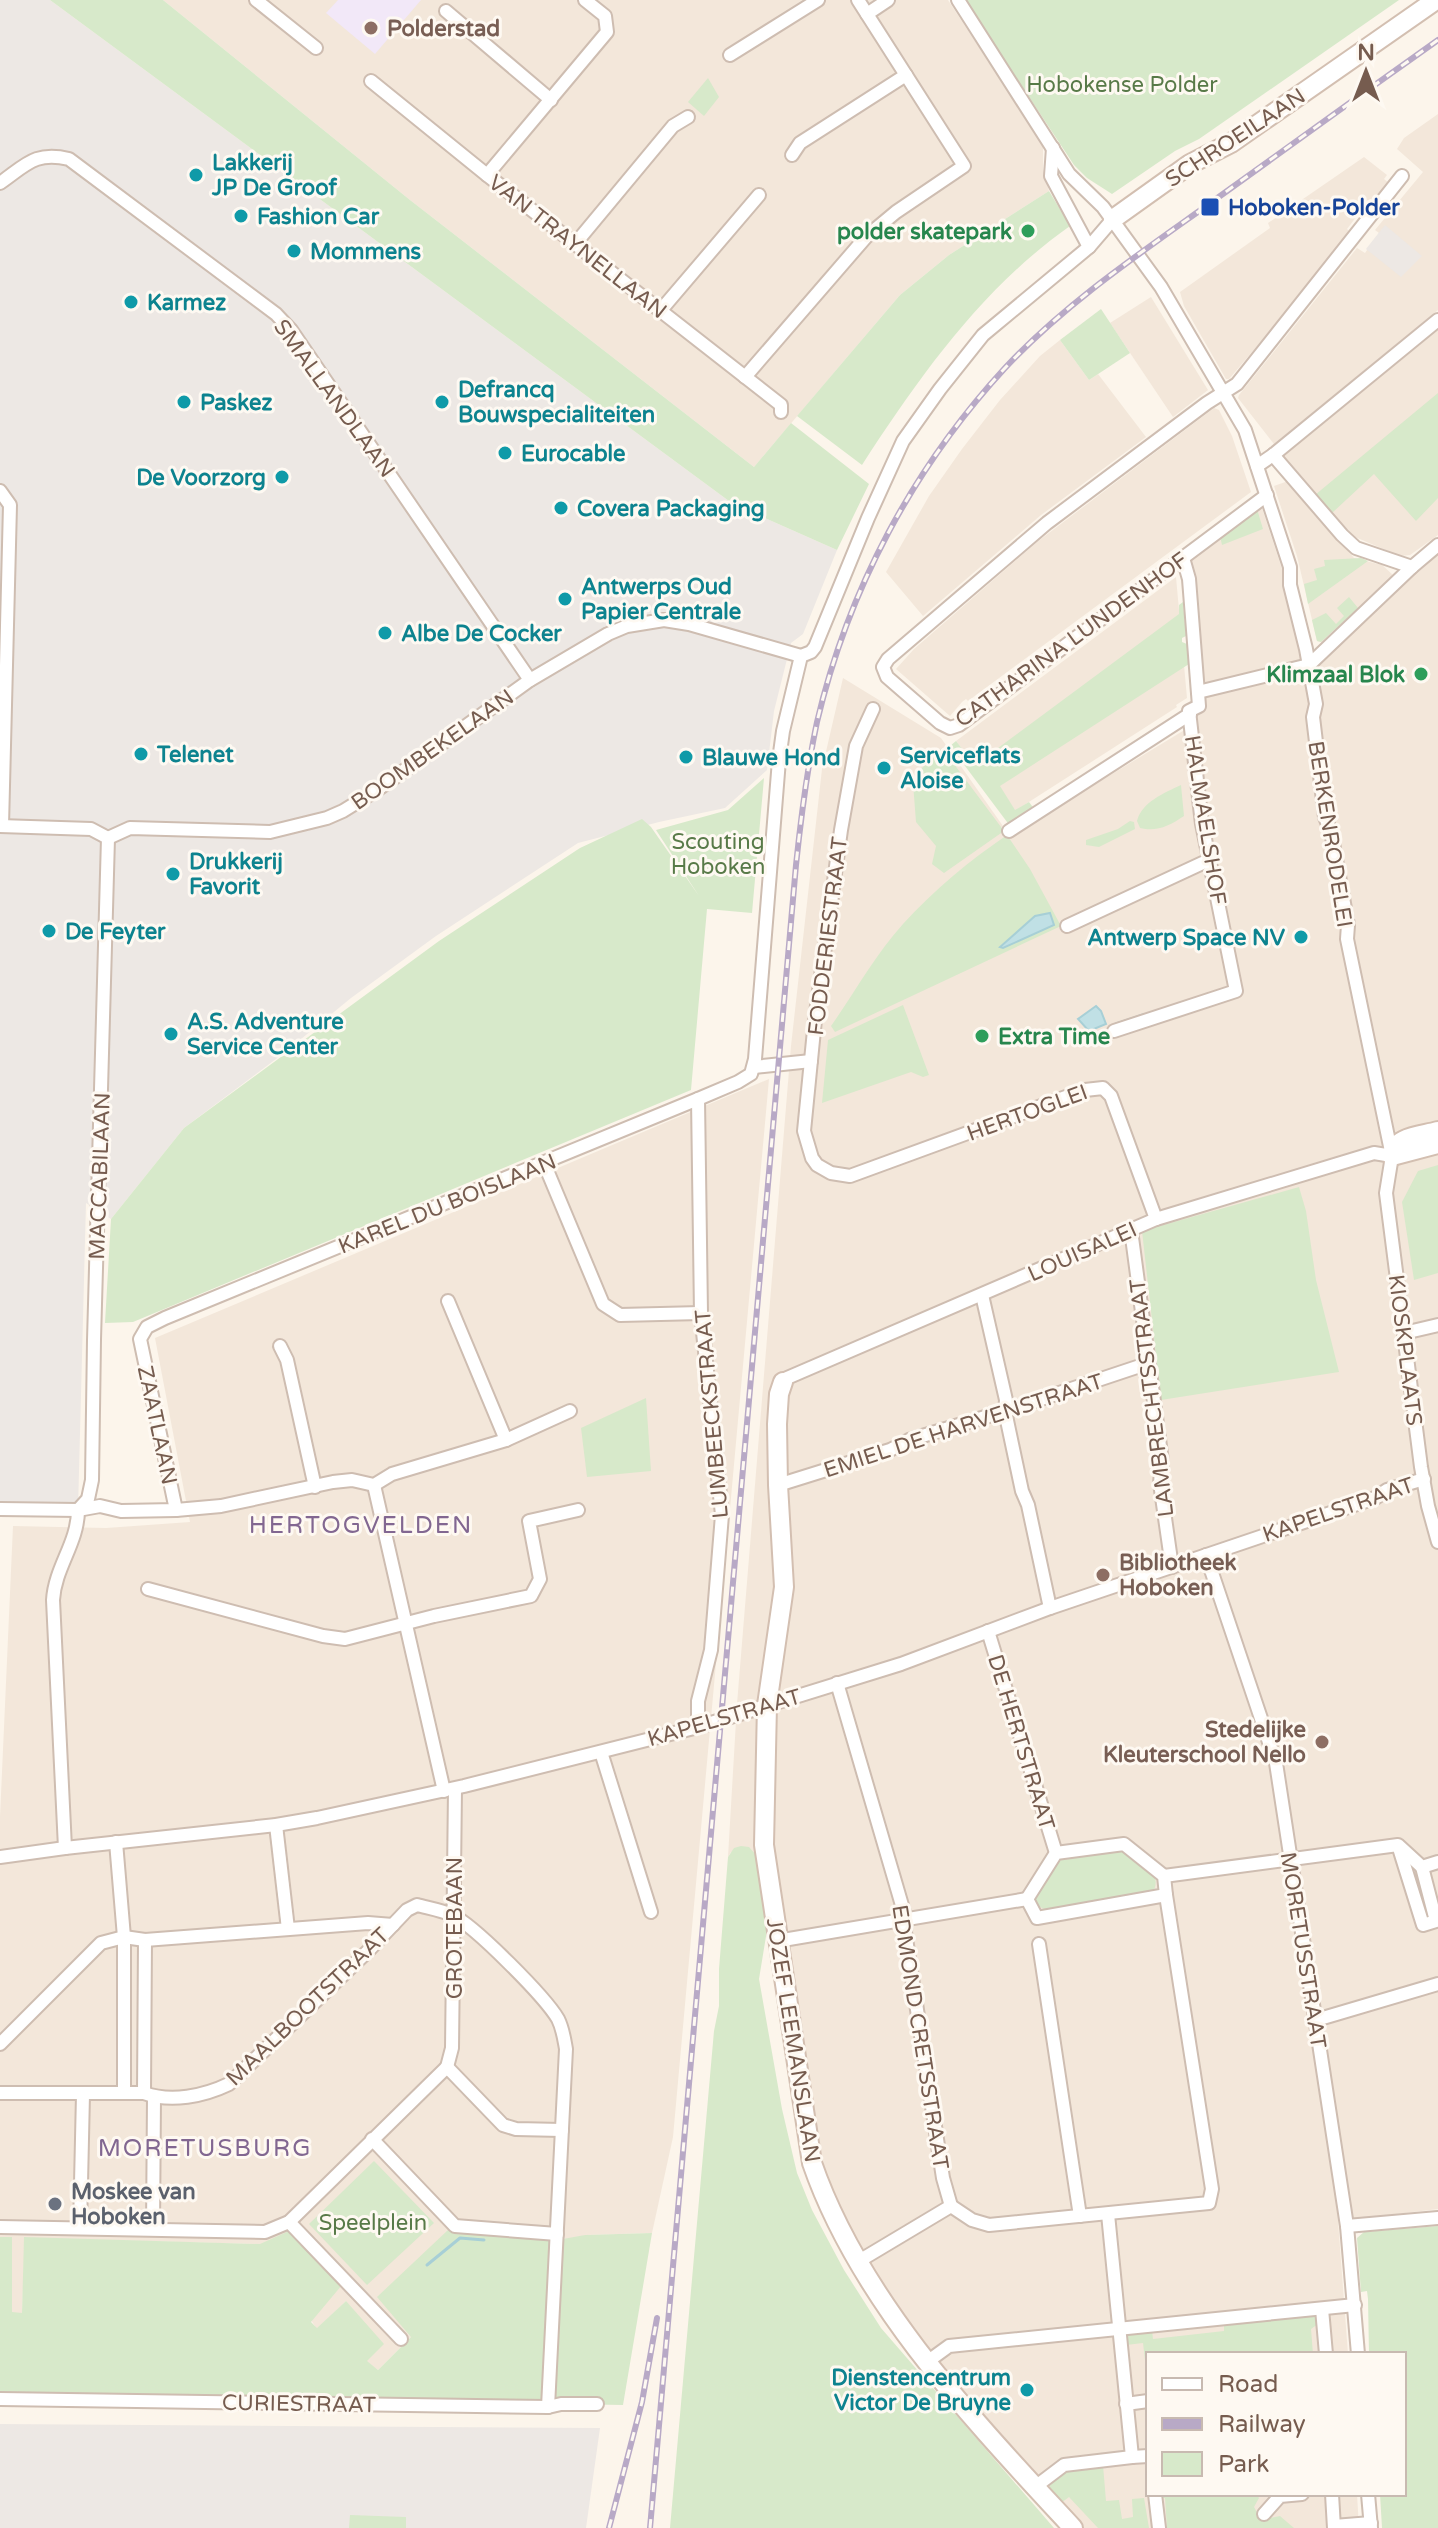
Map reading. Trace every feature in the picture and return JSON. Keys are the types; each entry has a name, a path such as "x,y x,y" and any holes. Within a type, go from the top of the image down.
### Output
{"street":[{"path":"257,0 316,48"},
{"path":"487,175 607,32 605,16 585,0"},
{"path":"730,55 818,0"},
{"path":"745,377 866,237 896,212 964,166 858,0"},
{"path":"867,14 888,0"},
{"name":"BERKENRODELEI","path":"958,0 1069,174 1096,198 1161,287 1245,430 1290,567 1290,585 1316,704 1313,717 1325,817 1331,832 1348,925 1347,939 1392,1156"},
{"name":"SCHROEILAAN","path":"1113,219 1190,164 1231,143 1436,0"},
{"path":"446,11 551,100"},
{"path":"792,155 800,143 906,75"},
{"name":"VAN TRAYNELLAAN","path":"371,81 781,405 781,412"},
{"path":"575,244 673,126 688,117"},
{"path":"1053,148 1051,176 1089,247"},
{"name":"SMALLANDLAAN","path":"0,183 36,159 50,154 69,159 276,314 291,330 530,680"},
{"path":"1225,393 1237,384 1402,176"},
{"path":"661,310 759,195"},
{"path":"811,1061 754,1067 779,760 801,656 815,647 872,508 899,448 911,430 983,335 1089,247 1113,219"},
{"path":"1257,466 1438,320"},
{"name":"CATHARINA LUNDENHOF","path":"1225,393 1207,403 1047,523 888,659 883,667 887,677 940,723 954,727 1267,495"},
{"path":"1273,455 1356,548 1412,567"},
{"path":"0,491 10,505 1,826"},
{"path":"1198,692 1309,665 1438,545"},
{"name":"HALMAELSHOF","path":"1114,1031 1236,991 1202,824 1189,711 1199,706 1198,692 1189,579 1183,558"},
{"name":"BOOMBEKELAAN","path":"1,826 91,829 108,838 130,828 270,832 327,818 377,790 530,680 608,634 647,621 689,624 801,656"},
{"name":"FODDERIESTRAAT","path":"817,1165 804,1131 811,1061 847,790 856,746 873,709"},
{"path":"1009,831 1190,714"},
{"name":"MACCABILAAN","path":"65,1848 53,1600 54,1582 78,1528 78,1510 88,1499 92,1480 108,838"},
{"path":"1067,926 1209,860"},
{"name":"KAREL DU BOISLAAN","path":"140,1339 147,1327 165,1318 698,1099 746,1078 754,1067"},
{"name":"HERTOGLEI","path":"817,1165 831,1173 850,1176 1099,1087 1111,1096 1156,1219"},
{"name":"LUMBEECKSTRAAT","path":"698,1099 701,1313 722,1515 711,1650 698,1701 698,1727"},
{"path":"1438,1131 1398,1142 1392,1156 1438,1144"},
{"name":"LOUISALEI","path":"783,1382 1156,1219 1374,1153 1392,1156"},
{"name":"KIOSKPLAATS","path":"1392,1156 1386,1193 1428,1506 1438,1542"},
{"path":"544,1163 603,1304 620,1315 701,1313"},
{"name":"LAMBRECHTSSTRAAT","path":"1131,1230 1162,1461 1160,1483 1172,1567"},
{"path":"982,1295 1006,1400 1005,1411 1022,1491 1028,1505 1050,1608"},
{"path":"448,1301 506,1440"},
{"path":"1404,1333 1438,1325"},
{"name":"ZAATLAAN","path":"140,1339 176,1510"},
{"path":"280,1346 287,1360 315,1487"},
{"name":"EMIEL DE HARVENSTRAAT","path":"778,1485 1149,1363"},
{"name":"JOZEF LEEMANSLAAN","path":"783,1382 777,1424 784,1587 767,1705 764,1845 812,2163 821,2191 885,2304 927,2362 1073,2528"},
{"path":"0,1509 78,1510 100,1506 121,1511 176,1510 221,1506 352,1480 374,1485 392,1474 506,1440 570,1411"},
{"name":"KAPELSTRAAT","path":"0,1857 276,1825 449,1790 698,1727 901,1664 1050,1608 1424,1479"},
{"name":"GROTEBAAN","path":"374,1485 449,1790 453,1915 452,2048 447,2067"},
{"path":"148,1589 327,1637 345,1639 531,1596 540,1579 529,1521 578,1510"},
{"name":"MORETUSSTRAAT","path":"1206,1555 1276,1763 1347,2226 1358,2352"},
{"name":"DE HERTSTRAAT","path":"988,1631 1056,1853"},
{"name":"EDMOND CRETSSTRAAT","path":"837,1683 906,1919 905,1932 943,2178 951,2206"},
{"path":"601,1752 651,1912"},
{"path":"276,1825 288,1929"},
{"path":"116,1842 124,1937 124,2093"},
{"path":"777,1941 1027,1899 1056,1853 1124,1844 1164,1876 1212,2189 1209,2203 989,2225 972,2220 951,2206 859,2261"},
{"path":"1164,1876 1398,1845 1422,1867 1436,1921 1423,1925 1398,1845"},
{"path":"1422,1867 1438,1862"},
{"path":"1027,1899 1037,1918 1166,1895"},
{"name":"MAALBOOTSTRAAT","path":"0,2093 201,2096 229,2084 407,1910 417,1905 453,1915"},
{"path":"453,1915 478,1933 542,1999 563,2030 566,2049 548,2407"},
{"path":"0,2044 101,1943 124,1937 145,1940 368,1923 393,1925"},
{"path":"145,1940 153,2229"},
{"path":"1039,1944 1080,2216"},
{"path":"1316,2020 1438,1984"},
{"path":"0,2227 265,2232 289,2222 447,2067 503,2125 516,2129 562,2130"},
{"path":"80,2228 83,2094"},
{"path":"372,2139 455,2226 557,2234"},
{"path":"1108,2214 1132,2457"},
{"path":"1347,2226 1438,2218"},
{"path":"289,2222 401,2339"},
{"path":"927,2362 949,2346 1355,2305"},
{"path":"1322,2309 1326,2352"},
{"name":"CURIESTRAAT","path":"0,2399 548,2407 597,2404"},
{"path":"1126,2404 1146,2401"},
{"path":"1035,2487 1064,2465 1146,2456"},
{"path":"1155,2496 1159,2528"},
{"path":"1264,2514 1280,2496"},
{"path":"1332,2496 1334,2527 1371,2526 1368,2496"}],"shaded area":[{"path":"0,0 50,0 733,504 837,550 803,634 791,643 774,711 767,770 725,808 578,843 436,936 184,1128 111,1219 86,1203 78,1510 0,1508"},
{"path":"163,0 948,0 1043,145 1043,169 1049,191 949,255 900,295 754,467 410,200"},
{"name":"Polderstad","path":"338,0 421,0 375,54 326,13"},
{"path":"1438,114 1438,310 1274,444 1238,398 1239,395 1357,248 1365,253 1379,233 1375,230 1423,172 1397,149 1404,138"},
{"path":"1364,157 1387,175 1384,179 1389,183 1374,201 1370,199 1347,229 1350,232 1258,345 1226,379 1184,306 1180,292 1270,228 1268,223"},
{"path":"1385,225 1422,256 1401,277 1366,249"},
{"path":"1151,297 1208,390 1173,417 1110,323"},
{"path":"1438,330 1438,535 1410,555 1400,556 1355,537 1283,456"},
{"path":"1060,340 1089,380 1098,374 1146,437 1041,515 923,616 886,572 929,496 962,449 1000,400 1040,356"},
{"path":"1214,408 1219,410 1232,436 1251,492 968,701 966,699 950,716 896,669 914,649 1037,542"},
{"path":"1288,481 1354,558 1382,565 1393,575 1321,642 1317,641 1297,556 1274,486"},
{"path":"1261,505 1284,575 1305,669 1438,555 1438,2209 1338,2221 1348,2352 1146,2352 1146,2496 1357,2496 1359,2528 1065,2528 908,2348 822,2208 757,1856 731,1852 728,1857 737,1704 791,1046 822,769 843,678 941,738 1010,836 1196,723 1187,557"},
{"path":"1176,577 1187,698 1015,811 999,786 1007,781 989,756 974,765 956,741"},
{"path":"769,1079 673,2137 652,2233 585,2235 411,2337 378,2370 366,2362 346,2301 317,2329 260,2244 25,2238 22,2313 12,2313 12,2238 0,2237 0,1817 13,1526 106,1528 190,1522 155,1338"},
{"path":"0,2424 600,2428 586,2528 0,2528"}],"green space":[{"path":"50,0 163,0 410,200 754,467 791,423 869,484 837,550 733,504"},
{"name":"Hobokense Polder","path":"965,0 1399,0 1199,139 1175,151 1112,194 1087,178 1074,165"},
{"path":"708,78 719,97 704,116 688,102"},
{"path":"1049,191 1070,226 1038,250 981,305 930,367 862,465 797,416 900,295 949,255"},
{"path":"1101,309 1130,353 1089,380 1060,340"},
{"path":"1438,393 1438,498 1416,521 1374,474 1332,513 1315,495"},
{"path":"1257,509 1263,529 1222,545 1220,536"},
{"path":"1361,558 1368,561 1308,604 1304,584 1317,580 1314,569 1325,566 1324,560"},
{"path":"1349,597 1358,608 1321,642 1317,641 1312,620 1326,613 1336,624 1344,616 1337,608"},
{"path":"1183,602 1186,636 1182,642 1187,644 1189,664 1000,786 1015,810 1029,802 1035,810 1010,826 950,746 956,741 975,765 1179,614 1179,605"},
{"path":"942,748 1004,831 944,873 932,864 936,846 916,822 913,783 917,773"},
{"name":"Scouting Hoboken","path":"764,778 752,913 707,909 691,1090 133,1322 105,1323 111,1219 184,1128 439,941 580,848 642,819 651,827 699,896 656,830 728,810"},
{"path":"1181,785 1184,816 1163,827 1140,828 1137,821 1144,808"},
{"path":"1130,821 1134,822 1135,829 1099,847 1086,845 1086,840 1118,829"},
{"path":"1007,835 1030,869 1061,926 835,1032 831,1026 903,924 952,876"},
{"path":"903,1005 929,1075 923,1077 911,1072 822,1103 828,1040"},
{"path":"1438,1165 1438,1273 1414,1280 1402,1202 1418,1171"},
{"path":"1299,1187 1306,1211 1316,1280 1339,1372 1161,1400 1142,1231"},
{"path":"646,1398 651,1471 587,1477 581,1428"},
{"path":"749,1847 757,1856 768,1924 759,1979 782,2109 797,2173 812,2210 844,2270 881,2328 1054,2528 670,2528 714,2031 719,2006 728,1857 734,1848"},
{"path":"1119,1851 1134,1856 1148,1866 1155,1879 1152,1893 1049,1910 1037,1903 1034,1895 1056,1861"},
{"name":"Speelplein","path":"374,2161 434,2223 367,2285 309,2224"},
{"path":"1438,2226 1438,2528 1382,2528 1380,2496 1406,2496 1406,2352 1369,2352 1368,2299 1367,2291 1361,2292 1357,2238 1364,2232"},
{"path":"448,2230 552,2241 585,2235 652,2233 623,2405 0,2394 0,2237 12,2237 12,2312 22,2313 24,2237 260,2244 289,2231 342,2285 311,2322 317,2328 346,2301 384,2344 367,2361 378,2370 411,2337 377,2297"},
{"path":"1314,2313 1318,2324 1311,2329 1313,2352 1146,2352 1146,2369 1143,2343 1126,2345 1128,2336 1134,2332 1152,2331 1153,2339 1224,2331 1224,2323"},
{"path":"1103,2465 1106,2501 1119,2500 1122,2519 1133,2517 1132,2499 1144,2498 1149,2528 1098,2528 1069,2497 1061,2503 1050,2493 1050,2481 1062,2472"},
{"path":"1258,2496 1254,2507 1260,2518 1280,2516 1294,2528 1167,2528 1165,2498 1160,2498"},
{"path":"350,2515 406,2517 406,2528 349,2528"}],"water":[{"path":"1050,913 1054,925 1000,947 1035,916"},
{"path":"1096,1006 1106,1024 1089,1031 1078,1019"}],"waterway":[{"path":"1116,1024 1143,1015"},
{"path":"427,2265 460,2238 484,2240"}],"railway":[{"path":"650,2528 796,865 810,757 830,673 866,578 913,489 972,407 1027,345 1150,246 1438,40"},
{"path":"609,2528 642,2402 657,2318"}],"place":[{"name":"Polderstad","path":"371,28"},
{"name":"Lakkerij JP De Groof","path":"196,175"},
{"name":"Hoboken-Polder","path":"1210,207"},
{"name":"Fashion Car","path":"241,216"},
{"name":"polder skatepark","path":"1028,231"},
{"name":"Mommens","path":"294,251"},
{"name":"Karmez","path":"131,302"},
{"name":"Paskez","path":"184,402"},
{"name":"Defrancq Bouwspecialiteiten","path":"442,402"},
{"name":"Eurocable","path":"505,453"},
{"name":"De Voorzorg","path":"282,477"},
{"name":"Covera Packaging","path":"561,508"},
{"name":"Antwerps Oud Papier Centrale","path":"565,599"},
{"name":"Albe De Cocker","path":"385,633"},
{"name":"Klimzaal Blok","path":"1421,674"},
{"name":"Telenet","path":"141,754"},
{"name":"Blauwe Hond","path":"686,757"},
{"name":"Serviceflats Aloise","path":"884,768"},
{"name":"Drukkerij Favorit","path":"173,874"},
{"name":"De Feyter","path":"49,931"},
{"name":"Antwerp Space NV","path":"1301,937"},
{"name":"A.S. Adventure Service Center","path":"171,1034"},
{"name":"Extra Time","path":"982,1036"},
{"name":"Bibliotheek Hoboken","path":"1103,1575"},
{"name":"Stedelijke Kleuterschool Nello","path":"1322,1742"},
{"name":"Moskee van Hoboken","path":"55,2204"},
{"name":"Dienstencentrum Victor De Bruyne","path":"1027,2390"}],"district":[{"name":"HERTOGVELDEN","path":"361,1525"},
{"name":"MORETUSBURG","path":"205,2148"}]}
